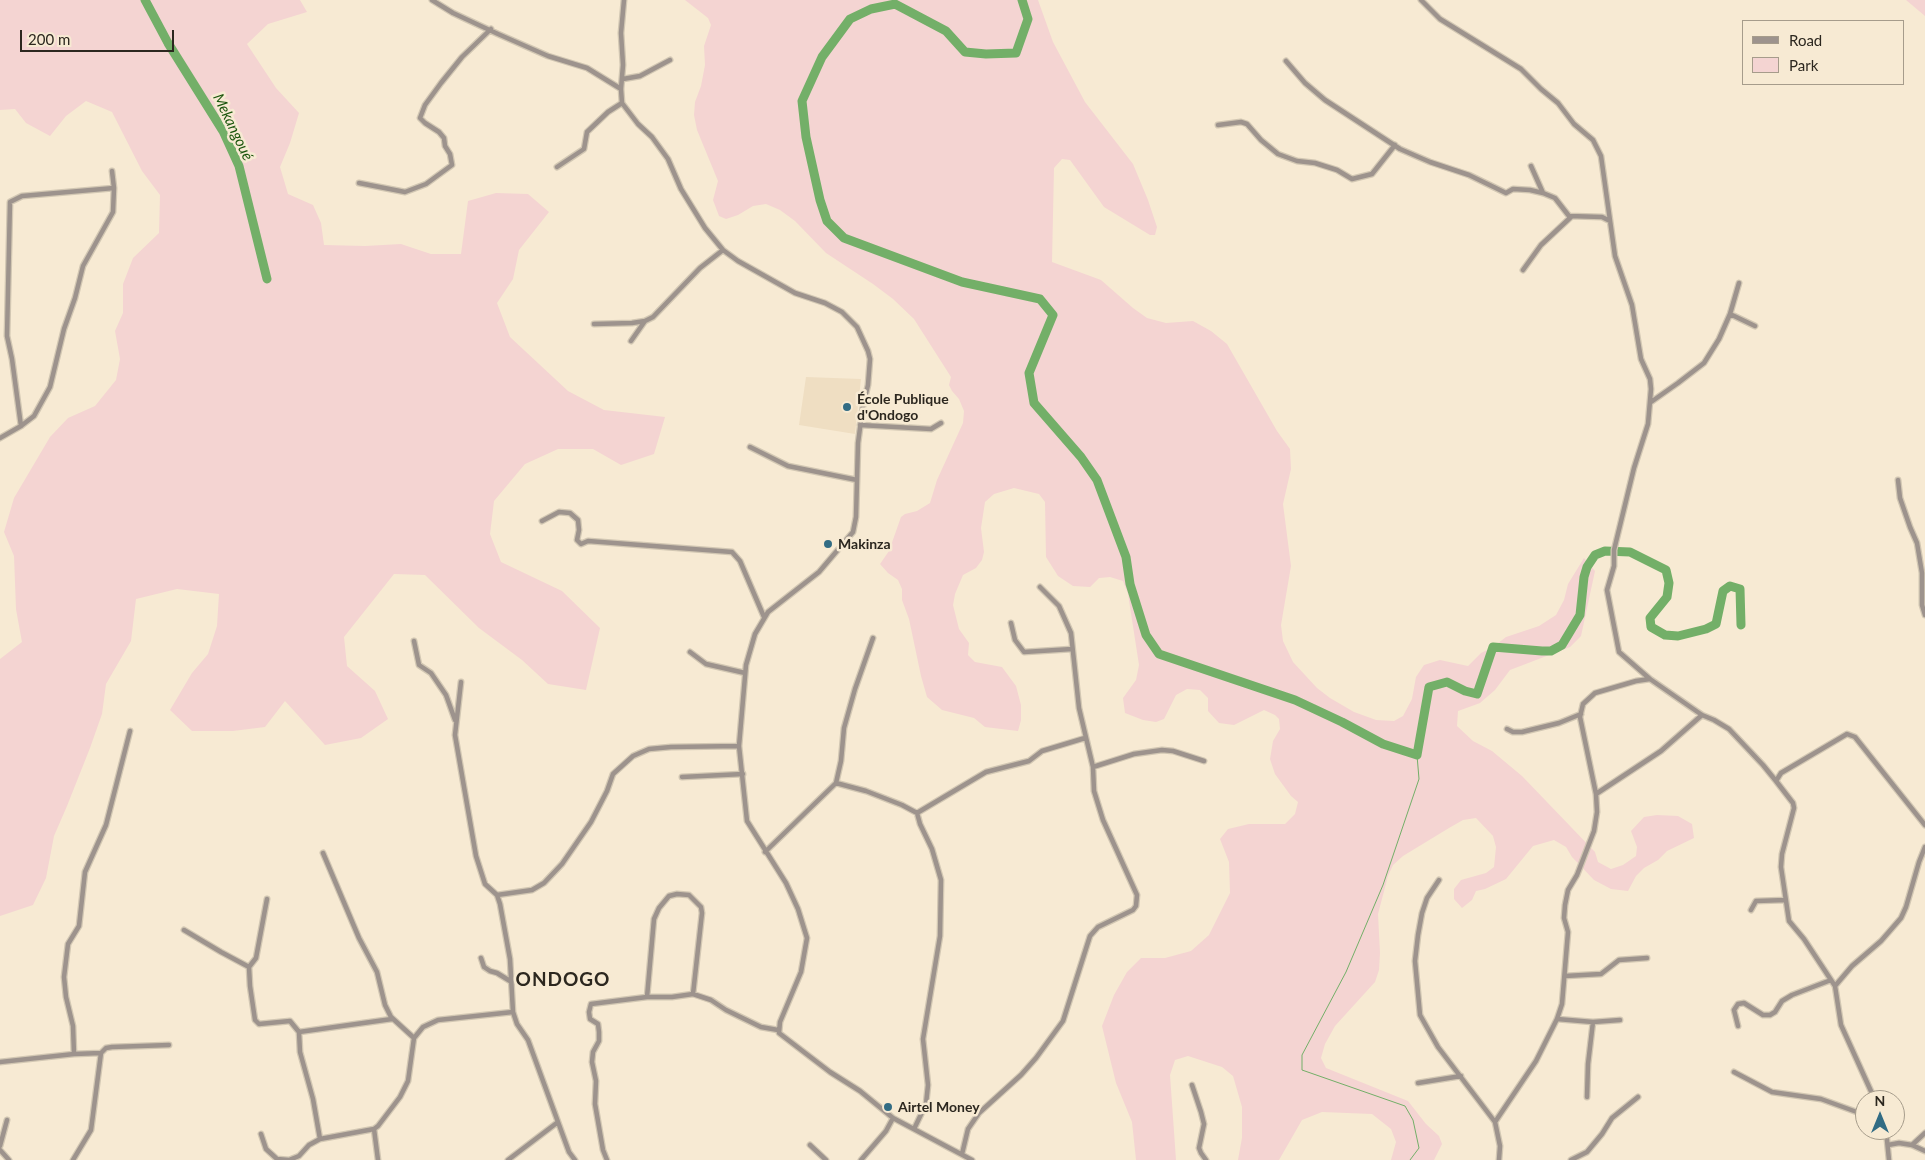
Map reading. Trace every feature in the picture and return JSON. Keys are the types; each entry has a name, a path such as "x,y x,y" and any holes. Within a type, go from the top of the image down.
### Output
{"street":[{"path":"432,0 453,13 548,56 587,68 621,89"},
{"path":"624,0 621,33 622,104 638,124 652,137 668,159 678,184 708,233 723,250 788,289 835,308 847,317 860,334 868,351 870,369 858,443 855,524 850,536 819,572 774,605 764,617 749,651 745,673 739,746 747,821 792,896 807,938 801,972 778,1030 780,1036 860,1091 893,1118 972,1160"},
{"path":"1421,0 1440,19 1521,69 1558,103 1574,124 1593,140 1601,156 1615,256 1632,305 1641,359 1651,385 1648,424 1634,468 1614,550 1614,566 1607,590 1619,652 1650,679 1702,715 1729,729 1763,765 1793,803 1794,808 1782,854 1781,868 1789,921 1804,939 1835,986 1841,1025 1870,1090"},
{"path":"359,183 405,192 426,184 452,165 444,138 420,118 425,106 441,83 462,58 491,29"},
{"path":"622,79 640,76 670,60"},
{"path":"1286,62 1325,100 1370,131 1395,145 1430,162 1469,175 1506,193 1513,189 1543,193 1555,198 1571,217 1602,217 1610,221"},
{"path":"557,167 584,149 587,132 608,112 622,104"},
{"path":"1218,125 1241,122 1247,124 1261,140 1278,154 1297,161 1315,163 1338,170 1352,179 1372,174 1395,145"},
{"path":"1531,166 1543,193"},
{"path":"0,438 34,416 50,387 82,266 113,212 114,188 112,171"},
{"path":"21,426 16,383 7,336 10,202 22,196 114,188"},
{"path":"1523,270 1541,245 1571,217"},
{"path":"631,341 645,321 660,311 700,268 723,250"},
{"path":"1651,402 1704,363 1719,339 1730,314 1739,283"},
{"path":"1730,314 1756,326"},
{"path":"594,324 645,321"},
{"path":"860,425 931,429 941,423"},
{"path":"750,447 788,466 857,480"},
{"path":"1898,480 1900,498 1917,543 1922,573 1922,605 1925,615"},
{"path":"542,520 559,512 570,513 578,520 577,540 581,544 588,541 732,552 740,561 764,617"},
{"path":"962,1154 968,1129 979,1113 1021,1075 1064,1021 1090,936 1098,927 1133,910 1136,906 1136,895 1102,820 1094,790 1093,766 1079,708 1071,633 1059,606 1040,587"},
{"path":"1011,622 1015,640 1024,652 1072,649"},
{"path":"765,852 836,783 841,761 844,728 873,638"},
{"path":"414,641 419,665 431,672 446,696 456,721"},
{"path":"690,652 706,664 745,673"},
{"path":"1495,1122 1536,1061 1557,1019 1562,1004 1568,932 1564,918 1565,905 1568,890 1577,875 1594,831 1597,812 1596,794 1581,714 1582,704 1595,693 1636,681 1650,679"},
{"path":"461,682 456,721 456,748 476,856 486,884 497,895 507,937 513,1012 517,1024 528,1040 569,1152 575,1160"},
{"path":"1507,729 1513,732 1522,732 1559,723 1581,714"},
{"path":"1596,794 1661,751 1702,715"},
{"path":"74,1054 73,1026 66,997 64,977 68,944 80,926 85,872 106,825 130,731"},
{"path":"1776,781 1781,773 1847,734 1855,737 1925,825"},
{"path":"917,813 986,772 1028,760 1042,751 1085,738"},
{"path":"497,895 532,890 544,883 562,864 592,822 613,774 632,756 649,749 671,746 739,746"},
{"path":"1093,766 1134,754 1162,750 1173,750 1204,760"},
{"path":"682,777 743,774"},
{"path":"836,783 866,791 917,813 932,849 941,880 939,944 922,1040 928,1085 926,1104 914,1129"},
{"path":"920,824 922,813 932,805"},
{"path":"1835,986 1866,952 1881,941 1901,918 1906,907 1918,862 1925,847"},
{"path":"323,853 359,938 376,972 385,1005 392,1019 414,1038"},
{"path":"1439,880 1427,898 1422,912 1415,961 1420,1015 1438,1047 1495,1122 1500,1146 1500,1160"},
{"path":"646,997 654,919 659,908 669,896 677,894 689,895 701,907 702,913 693,994"},
{"path":"267,899 256,958 249,967 256,1022 259,1024 290,1021 300,1032 300,1052 313,1099 320,1139"},
{"path":"1751,910 1756,900 1786,900"},
{"path":"184,930 249,967"},
{"path":"481,958 484,967 510,981"},
{"path":"1564,976 1601,974 1619,960 1646,958"},
{"path":"1738,1026 1734,1010 1738,1004 1744,1003 1762,1014 1770,1015 1775,1012 1782,1002 1792,995 1831,980"},
{"path":"607,1160 603,1150 595,1104 596,1081 592,1052 599,1041 599,1032 598,1024 590,1019 591,1004 646,997 672,997 693,994 711,1000 726,1010 760,1027 778,1030"},
{"path":"261,1134 266,1148 277,1160 289,1160 299,1156 309,1145 320,1139 374,1129 385,1118 405,1089 408,1081 414,1038 423,1026 438,1020 513,1012"},
{"path":"300,1032 392,1019"},
{"path":"1557,1019 1593,1022 1620,1020"},
{"path":"1587,1097 1588,1064 1593,1022"},
{"path":"74,1160 91,1130 101,1054 106,1048 168,1045"},
{"path":"0,1062 74,1054 101,1054"},
{"path":"1734,1072 1772,1092 1821,1099 1855,1111"},
{"path":"1418,1083 1461,1076"},
{"path":"1192,1085 1202,1112 1204,1124 1199,1148 1206,1160"},
{"path":"1571,1160 1587,1152 1612,1118 1638,1097"},
{"path":"861,1160 886,1131 893,1118"},
{"path":"7,1120 0,1148 9,1160"},
{"path":"508,1160 558,1122"},
{"path":"374,1129 378,1160"},
{"path":"1912,1145 1925,1133"},
{"path":"1887,1140 1889,1160"},
{"path":"1888,1144 1912,1145 1925,1151"},
{"path":"810,1145 826,1160"}],"shaded area":[{"path":"806,377 861,379 855,434 799,425"}],"green space":[{"path":"0,0 300,0 307,12 268,24 247,44 276,88 299,113 280,167 288,194 313,205 321,223 324,245 365,246 401,244 431,254 461,254 468,201 496,193 528,194 549,212 519,250 513,279 497,303 510,337 568,391 604,410 665,417 654,454 621,465 593,449 558,449 525,464 494,501 490,534 501,562 562,591 600,628 586,690 548,684 522,660 479,628 425,575 394,574 344,637 347,666 375,691 388,719 361,738 325,745 285,701 265,727 233,731 192,731 170,710 192,673 208,654 217,626 219,594 177,589 136,599 131,641 106,684 102,714 54,836 46,878 33,905 0,916 0,659 22,642 16,609 14,556 4,532 14,498 50,437 68,418 95,406 116,380 120,359 115,331 123,313 123,284 133,258 159,233 160,195 142,171 112,112 86,101 66,116 50,136 26,123 15,109 0,110"},
{"path":"685,0 1038,0 1053,42 1085,102 1133,164 1157,227 1155,235 1150,235 1104,207 1070,160 1062,159 1054,168 1052,262 1101,280 1147,318 1166,323 1193,321 1211,331 1227,344 1277,431 1290,449 1291,469 1283,504 1291,566 1281,625 1283,641 1293,662 1317,688 1330,698 1354,712 1376,720 1394,721 1403,716 1412,699 1416,677 1424,665 1440,660 1468,666 1481,653 1506,637 1539,626 1556,615 1564,600 1568,584 1584,558 1595,571 1581,636 1570,647 1510,670 1495,690 1480,703 1458,711 1457,726 1473,741 1492,751 1522,776 1595,852 1598,862 1611,869 1623,865 1636,856 1637,847 1631,831 1644,817 1657,815 1678,816 1692,824 1694,838 1667,851 1658,860 1644,868 1636,876 1628,891 1611,889 1594,880 1572,857 1566,847 1554,840 1533,846 1506,879 1476,891 1472,900 1462,908 1454,899 1454,889 1461,880 1486,873 1494,867 1496,847 1493,836 1476,818 1463,820 1403,856 1393,865 1388,876 1378,914 1380,953 1379,970 1375,982 1335,1026 1325,1044 1321,1058 1326,1068 1408,1101 1426,1124 1439,1136 1442,1144 1434,1160 1391,1160 1396,1142 1391,1129 1372,1114 1322,1112 1302,1120 1279,1160 1238,1160 1242,1138 1242,1107 1233,1076 1222,1067 1188,1056 1175,1060 1170,1075 1176,1160 1136,1160 1132,1122 1116,1083 1102,1026 1114,995 1127,972 1141,958 1165,958 1191,951 1209,935 1230,893 1229,862 1220,839 1228,829 1249,824 1285,824 1295,814 1298,802 1291,796 1275,774 1270,759 1273,741 1280,729 1279,719 1264,710 1234,725 1219,723 1208,711 1208,698 1200,690 1187,689 1176,695 1164,719 1156,722 1143,720 1125,713 1123,698 1136,680 1139,665 1128,594 1123,581 1110,577 1099,578 1090,587 1073,586 1058,576 1046,557 1045,502 1039,494 1014,488 994,494 985,502 981,528 984,552 982,560 976,568 963,575 955,594 953,605 959,629 969,643 968,655 975,662 1002,667 1016,686 1021,705 1021,720 1018,731 985,727 974,718 942,710 927,697 909,619 902,600 902,589 898,580 880,564 889,551 901,517 917,511 930,503 937,480 963,423 964,411 959,399 949,385 951,377 914,319 893,299 873,284 826,253 795,221 780,210 766,204 753,206 738,215 726,219 719,216 713,200 718,181 697,130 694,115 695,102 701,86 705,65 704,46 711,25 708,18"},
{"path":"1906,0 1925,0 1925,16"}],"waterway":[{"name":"Mekangoué","path":"145,0 168,43 223,131 239,166 267,279"},
{"path":"1022,0 1028,19 1016,53 986,54 965,52 946,31 895,4 871,9 850,19 822,57 802,101 806,137 820,200 827,221 844,238 962,282 1040,299 1053,315 1029,373 1034,403 1081,457 1097,480 1126,557 1130,584 1146,635 1159,654 1295,700 1383,744 1417,755 1429,687 1447,682 1465,691 1477,694 1493,647 1551,651 1562,645 1580,615 1584,577 1587,567 1595,555 1605,551 1630,552 1666,570 1669,583 1667,597 1650,618 1651,627 1665,635 1678,636 1706,629 1716,624 1723,591 1730,586 1740,589 1741,625"},
{"path":"1410,1160 1419,1148 1413,1120 1405,1106 1302,1070 1302,1055 1346,972 1383,885 1419,779 1417,755"}],"place":[{"name":"École Publique d'Ondogo","path":"847,407"},
{"name":"Makinza","path":"828,544"},
{"name":"Airtel Money","path":"888,1107"}],"district":[{"name":"ONDOGO","path":"563,980"}]}
